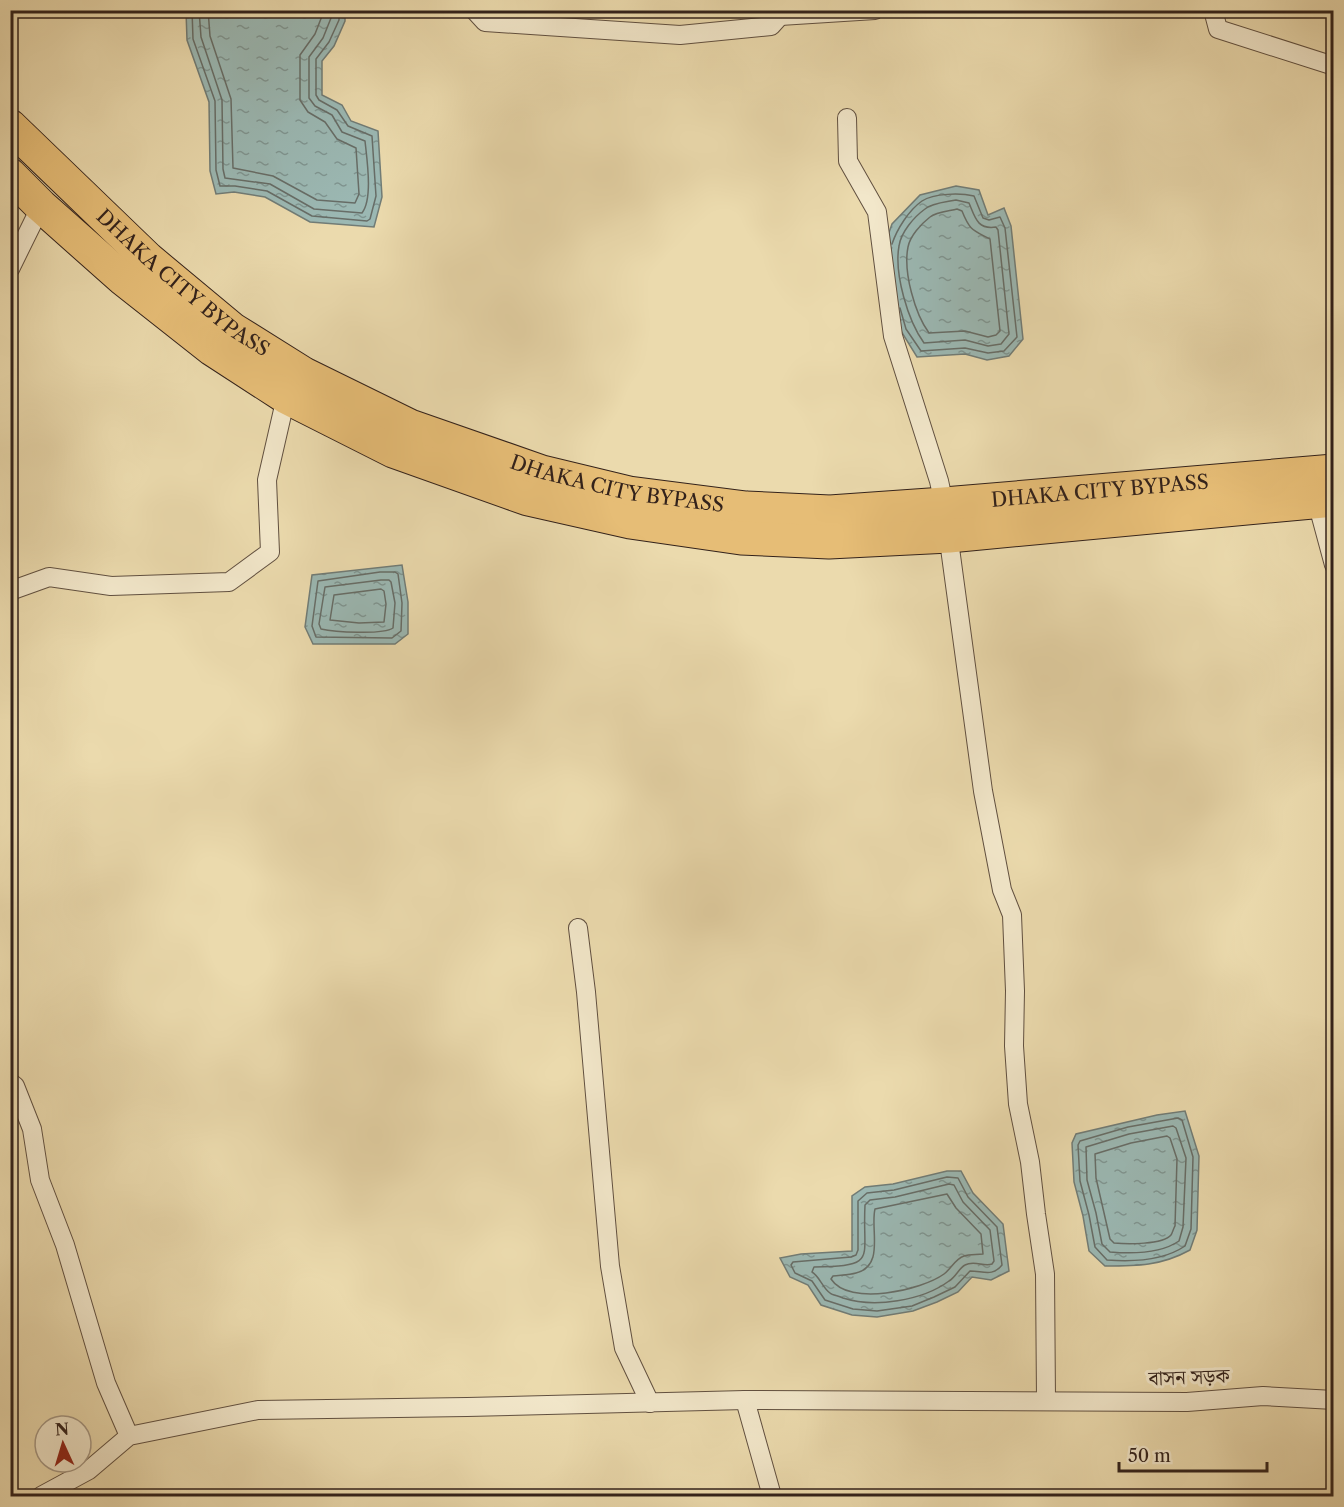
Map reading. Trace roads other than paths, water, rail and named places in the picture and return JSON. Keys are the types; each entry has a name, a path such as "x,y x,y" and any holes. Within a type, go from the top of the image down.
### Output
{"highway":[{"name":"DHAKA CITY BYPASS","path":"10,126 148,259 232,329 304,374 410,426 542,472 629,493 746,508 947,520 1334,471"},
{"path":"10,175 41,206 149,300 212,349 286,397 393,451 528,499 630,522 741,538 829,542 947,520 1325,501"}],"street":[{"path":"474,10 485,22 680,35 771,26 779,13 875,10"},
{"path":"1213,10 1218,29 1334,66"},
{"path":"847,118 848,161 877,212 893,336 939,481 947,520 983,791 1002,890 1012,915 1015,991 1014,1046 1018,1104 1030,1162 1035,1214 1045,1274 1046,1400"},
{"path":"10,269 41,206"},
{"path":"10,591 49,577 111,586 229,582 270,552 267,480 286,397"},
{"path":"1325,501 1334,565"},
{"path":"578,928 586,992 610,1266 624,1348 650,1402"},
{"path":"10,1082 15,1086 32,1129 40,1180 65,1245 106,1383 129,1436 90,1470 41,1497"},
{"name":"বাসন সড়ক","path":"129,1436 258,1410 745,1400 1187,1402 1263,1396 1334,1400"},
{"path":"745,1400 772,1497"}],"water":[{"path":"186,11 345,11 345,21 334,46 322,61 322,95 342,105 351,121 378,131 382,197 374,227 310,222 265,197 234,192 216,194 210,171 209,102 187,40"},
{"path":"956,186 979,190 988,215 1004,208 1011,226 1023,339 1009,356 987,360 965,354 917,357 901,331 885,244 892,224 920,195"},
{"path":"402,565 408,602 408,634 395,644 313,644 305,627 312,575"},
{"path":"1185,1111 1199,1156 1197,1230 1190,1250 1159,1262 1105,1266 1089,1251 1074,1182 1072,1143 1076,1134 1157,1115"},
{"path":"947,1171 961,1171 973,1193 1003,1224 1009,1271 991,1280 972,1277 958,1292 937,1302 913,1311 877,1317 852,1315 821,1305 808,1285 790,1277 780,1258 801,1254 852,1251 852,1196 865,1187 893,1184"}]}
